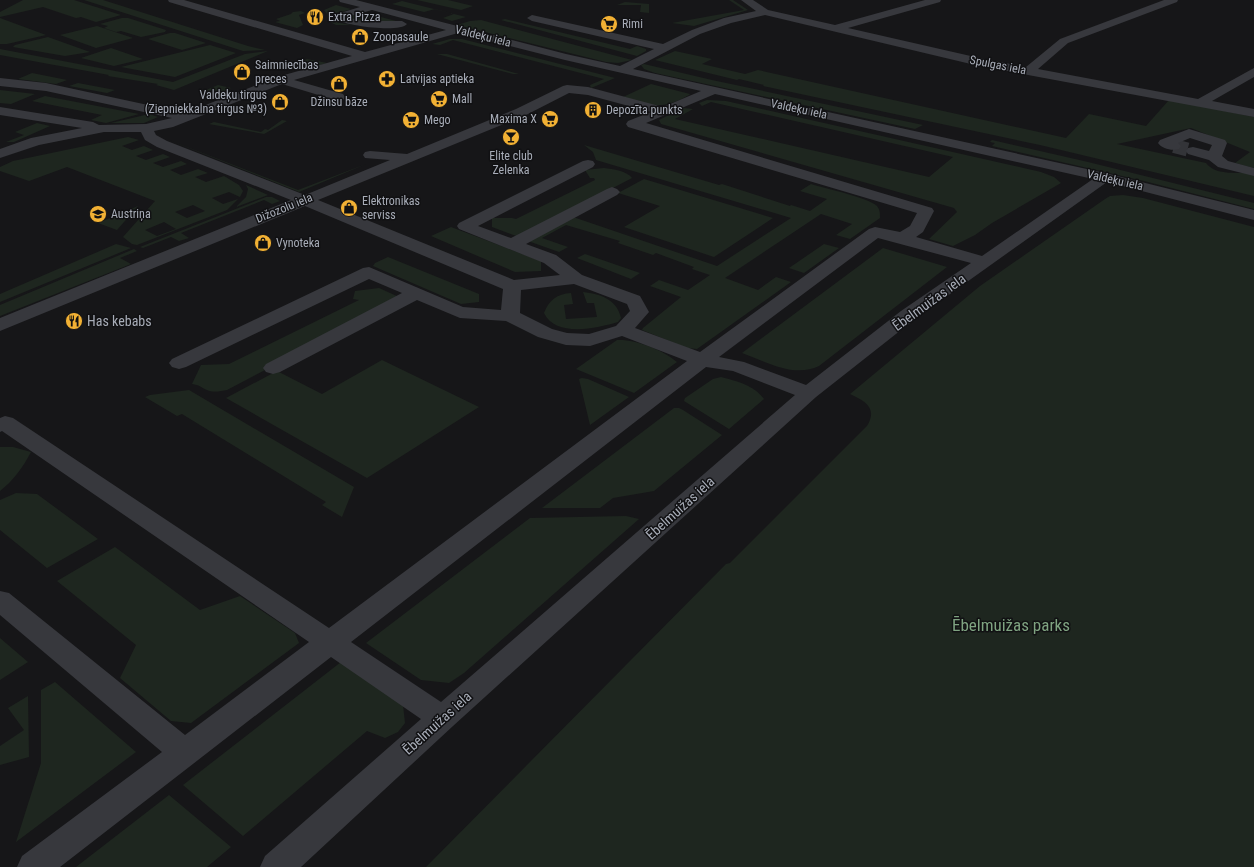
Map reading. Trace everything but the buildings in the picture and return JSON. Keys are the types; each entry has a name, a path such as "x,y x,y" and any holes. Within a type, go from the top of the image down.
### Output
{"street":[{"path":"173,0 365,56"},
{"name":"Valdeķu iela","path":"344,0 457,30 621,70 1105,177 1254,215"},
{"name":"Spulgas iela","path":"746,0 765,12 975,61 1254,113"},
{"path":"834,29 936,0"},
{"path":"1028,71 1064,41 1173,0"},
{"path":"373,8 348,12 341,18 347,21 360,23 437,24"},
{"path":"621,70 696,32 728,20 765,12"},
{"path":"532,18 665,48"},
{"path":"0,154 36,141 104,128 146,128 168,124 281,80 457,30"},
{"path":"1200,103 1254,72"},
{"path":"281,80 339,97"},
{"path":"0,82 46,87 193,115 223,117"},
{"name":"Dižozolu iela","path":"0,325 521,112 568,89 674,107"},
{"path":"714,90 633,124 926,211 917,229 902,238"},
{"path":"674,107 698,107"},
{"path":"0,111 69,121 104,128"},
{"path":"146,128 150,137 162,144 304,200 512,286 576,279"},
{"path":"1174,146 1165,143 1189,133 1220,143 1214,157"},
{"path":"1193,151 1214,157 1223,164 1254,172"},
{"path":"370,155 408,158"},
{"path":"180,363 369,272 460,312 510,316 545,333 566,339 590,340 624,330 640,312 634,300 576,279 550,259 465,226 588,164"},
{"name":"Ēbelmuižas iela","path":"277,867 442,718 808,394 908,315 1105,177"},
{"path":"513,244 612,192"},
{"path":"34,867 702,360 875,232 902,238 985,262"},
{"path":"510,316 512,286"},
{"path":"273,368 416,293"},
{"path":"624,330 702,360 737,366 808,394"},
{"path":"0,426 5,423 442,718"},
{"path":"0,600 184,752"}],"green space":[{"path":"23,0 74,0 121,15 96,22 81,17 76,18 43,7 0,17 0,12"},
{"path":"84,0 103,0 265,50 243,51"},
{"path":"417,0 448,0 473,6 461,10"},
{"path":"729,0 733,0 748,10 694,26 672,23 744,10"},
{"path":"402,1 435,9 424,12 392,4"},
{"path":"625,2 649,4 649,13 640,12 641,5 617,5"},
{"path":"336,5 351,9 336,14 333,19 340,23 352,25 336,25 328,21 327,14 324,10"},
{"path":"301,11 305,13 299,15 303,25 297,28 275,22 280,21 276,19 293,12"},
{"path":"362,12 397,22 357,21 350,18 351,15"},
{"path":"454,14 466,17 452,21 443,18"},
{"path":"0,18 46,35 7,44 0,44"},
{"path":"122,18 128,18 166,30 165,32 141,37 121,31 116,32 104,28 108,26 100,24"},
{"path":"505,19 630,49 637,46 646,49 646,51 637,56 501,20"},
{"path":"481,20 632,60 618,63 606,62 457,25 470,21"},
{"path":"97,26 133,38 96,48 60,35"},
{"path":"175,33 206,43 182,50 148,39"},
{"path":"48,37 90,52 65,56 13,47 15,45"},
{"path":"450,39 462,39 615,78 591,88 590,85 604,79 453,40 440,45 432,44"},
{"path":"210,45 236,53 175,77 121,67"},
{"path":"111,48 143,59 114,66 81,58"},
{"path":"0,49 173,82 245,54 268,51 174,90 156,85 158,84 0,55"},
{"path":"675,51 712,59 702,64 745,74 758,70 1066,138 1089,114 1146,126 1169,100 1254,117 1254,168 1235,163 1250,152 1191,128 1117,144 1206,163 1222,172 1254,174 1254,196 1040,145 763,86 764,85 655,60"},
{"path":"437,54 447,54 519,74 513,74"},
{"path":"307,59 327,63 312,68 292,66"},
{"path":"644,64 923,125 915,129 655,73 644,69 641,65"},
{"path":"32,73 67,80 56,84 18,79"},
{"path":"78,83 115,90 107,93 69,86"},
{"path":"651,84 690,94 679,100 663,105 649,104 623,97"},
{"path":"218,85 231,88 213,96 199,93"},
{"path":"0,90 35,94 11,104 0,103"},
{"path":"45,96 139,114 106,123 91,120 102,115 32,101"},
{"path":"707,100 726,101 1041,172 1054,177 1061,183 992,223 975,235 953,246 929,239 957,212 954,208 661,124 659,120 683,108 693,109 675,119 929,177 953,157 711,102 702,106 699,103"},
{"path":"149,114 158,117 144,123 111,123"},
{"path":"282,120 287,121 264,134 209,124 214,122 261,132 265,129 268,130"},
{"path":"37,123 50,126 14,142 6,142 24,135 15,132"},
{"path":"128,137 139,140 122,146 132,150 144,146 153,150 136,156 146,160 163,154 170,157 153,163 163,167 181,161 187,164 170,170 181,175 198,169 208,173 195,177 206,182 224,176 239,185 243,191 240,197 229,192 212,198 223,204 238,199 227,210 137,245 132,244 123,237 155,201 67,167 29,181 0,171 0,167 13,161","holes":["193,205 205,211 187,218 175,212","164,222 176,229 157,236 145,230"]},
{"path":"169,140 298,190 366,164 299,192"},
{"path":"992,140 1254,203 1254,209 1144,181 992,146 995,143 990,142"},
{"path":"584,145 719,185 722,184 810,211 827,199 800,191 811,184 865,199 877,206 880,213 880,218 850,239 836,235 852,224 821,214 725,278 758,290 776,277 791,282 697,349 687,348 642,330 681,297 650,286 659,280 688,290 710,275 692,269 694,267 656,253 653,255 618,243 620,241 566,225 542,238 568,247 559,252 528,241 571,218 576,218 717,266 791,218 596,160 593,152"},
{"path":"604,168 623,172 632,178 519,237 492,227 492,218 516,219 595,180 594,178 590,178 585,170"},
{"path":"644,179 773,218 714,257 624,227 660,206 618,193"},
{"path":"246,185 268,195 236,207 246,197 248,189"},
{"name":"Ēbelmuižas parks","path":"1123,195 1143,198 1254,227 1254,867 426,867 726,564 730,563 867,426 871,414 868,406 861,399 850,394 980,286 1105,199 1110,196"},
{"path":"266,197 272,197 280,201 272,204 264,200 181,233 189,238 179,241 171,237 143,248 140,247"},
{"path":"138,206 117,230 98,223"},
{"path":"451,227 541,261 541,271 515,272 431,236"},
{"path":"116,244 131,248 0,302 0,294"},
{"path":"824,244 839,248 804,273 789,268"},
{"path":"883,248 947,267 819,366 810,369 790,370 742,353"},
{"path":"134,249 137,251 120,258 131,264 0,316 0,305"},
{"path":"585,254 640,273 631,279 577,258"},
{"path":"388,257 479,294 479,302 461,304 373,266 375,263"},
{"path":"379,288 401,298 227,390 217,392 192,384 201,365 229,364 359,300 353,299 355,291"},
{"path":"583,292 596,294 612,302 616,306 621,318 618,322 599,327 578,329 567,328 558,326 550,321 544,313 554,298 571,293 573,304 564,305 566,319 597,317 594,303 587,303"},
{"path":"617,340 640,343 664,353 677,362 634,393 576,369"},
{"path":"382,360 479,407 367,478 226,398 277,371 322,394"},
{"path":"721,377 750,387 764,399 729,429 684,401 685,398 713,379"},
{"path":"579,379 588,379 629,397 590,425"},
{"path":"189,390 354,487 342,517 322,505 326,502 182,414 177,416 145,397"},
{"path":"674,408 683,410 722,435 654,491 613,498 600,508 542,508"},
{"path":"0,447 13,447 31,452 18,473 0,491"},
{"path":"16,493 37,494 98,539 47,568 0,530 0,500"},
{"path":"626,516 639,519 464,673 449,683 421,680 366,643 530,518"},
{"path":"115,547 200,610 240,596 295,633 299,643 191,723 171,721 120,678 136,645 57,581"},
{"path":"0,638 28,662 0,680"},
{"path":"341,662 403,705 405,723 398,732 385,738 367,731 243,836 183,785"},
{"path":"55,682 136,752 16,842 41,763 41,690"},
{"path":"28,696 29,757 0,765 0,746 24,730 8,708"},
{"path":"169,795 231,847 207,867 76,867"}],"tunnel":[{"path":"1174,146 1193,151"}],"place":[{"name":"Extra Pizza","path":"315,17"},
{"name":"Rimi","path":"609,24"},
{"name":"Zoopasaule","path":"360,37"},
{"name":"Saimniecības preces","path":"242,72"},
{"name":"Latvijas aptieka","path":"387,79"},
{"name":"Džinsu bāze","path":"339,84"},
{"name":"Mall","path":"439,99"},
{"name":"Valdeķu tirgus (Ziepniekkalna tirgus №3)","path":"280,102"},
{"name":"Depozīta punkts","path":"593,110"},
{"name":"Maxima X","path":"550,119"},
{"name":"Mego","path":"411,120"},
{"name":"Elite club Zelenka","path":"511,137"},
{"name":"Elektronikas serviss","path":"349,208"},
{"name":"Austriņa","path":"98,214"},
{"name":"Vynoteka","path":"263,243"},
{"name":"Has kebabs","path":"74,321"}]}
